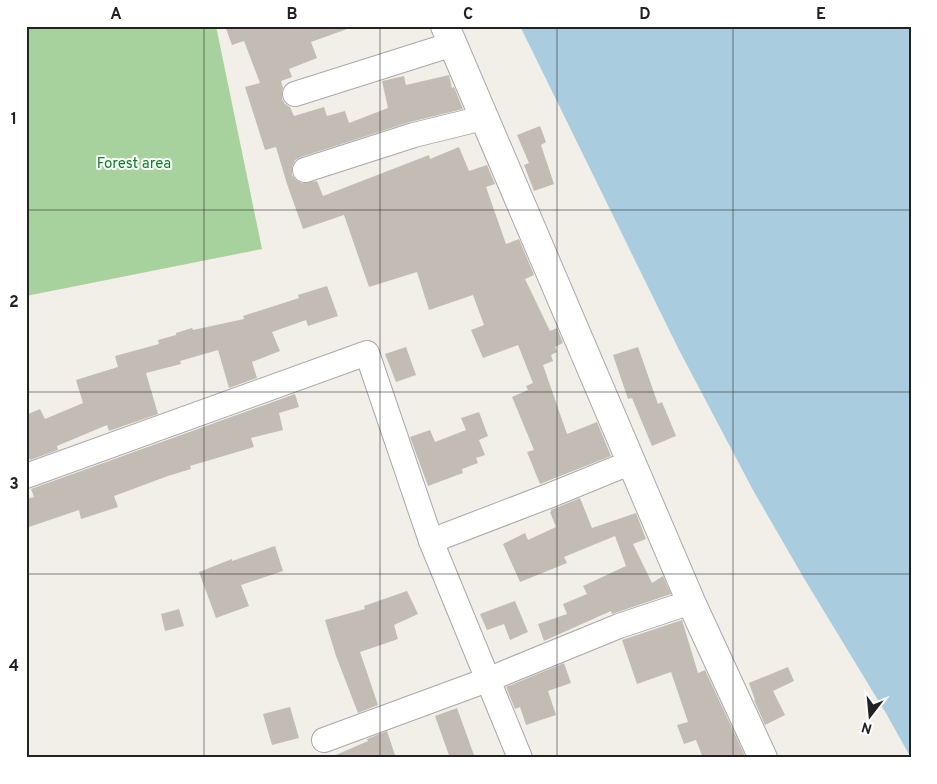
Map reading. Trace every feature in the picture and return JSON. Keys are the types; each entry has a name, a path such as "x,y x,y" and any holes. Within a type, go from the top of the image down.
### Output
{"street":[{"path":"295,94 449,35 691,602 763,758"},
{"path":"305,170 414,135 483,118"},
{"path":"26,476 367,353 430,541 520,758"},
{"path":"430,541 632,462"},
{"path":"324,740 488,680 619,626 691,602"}],"green space":[{"name":"Forest area","path":"26,26 216,26 262,249 26,296"}],"water":[{"path":"520,26 911,26 911,758 754,492 678,348"}],"building":[{"path":"225,26 347,26 347,29 311,42 317,58 289,69 292,77 281,81 283,88 282,99 290,107 294,116 324,107 327,116 345,111 349,123 388,108 382,81 404,76 406,85 449,75 452,88 454,87 463,109 410,122 301,157 295,160 292,167 292,175 302,183 317,181 323,196 429,155 430,159 459,147 469,171 487,165 495,184 486,187 506,244 519,239 534,275 525,279 550,331 557,328 563,343 555,347 557,352 551,355 553,361 543,365 567,434 597,422 611,456 540,484 527,452 534,450 512,397 528,390 526,386 533,383 518,345 483,358 471,330 484,325 473,295 429,310 417,272 369,287 344,215 303,229 276,147 265,150 245,87 260,83 244,41 232,45"},
{"path":"540,126 546,142 541,145 554,184 534,191 524,165 529,163 517,135"},
{"path":"327,286 338,316 308,326 306,320 272,332 280,351 252,362 257,378 229,388 218,350 180,361 181,364 146,373 158,414 109,431 107,425 57,446 58,450 30,460 26,451 26,415 40,409 45,419 83,403 76,380 118,367 115,356 159,344 158,340 192,328 193,330 244,319 243,316 299,298 298,295"},
{"path":"406,347 416,375 396,382 385,354"},
{"path":"638,347 658,404 662,402 676,436 652,446 632,398 628,399 613,355"},
{"path":"295,394 299,407 279,413 283,430 251,438 254,447 190,466 191,469 114,496 118,507 81,519 79,510 26,528 26,499 34,497 31,489"},
{"path":"479,412 488,436 479,440 485,455 476,458 478,463 462,469 463,473 428,486 410,437 430,430 435,442 466,430 461,418"},
{"path":"580,498 592,528 636,513 646,539 633,544 652,583 663,576 671,594 612,614 611,611 544,641 538,624 567,614 563,604 587,594 583,586 626,566 615,536 564,557 567,563 520,582 503,544 525,533 528,540 556,527 550,512 551,510"},
{"path":"275,546 283,571 241,585 249,606 216,618 199,572 232,559 232,561"},
{"path":"407,591 418,614 394,625 398,639 360,652 378,705 358,713 336,656 325,620 365,609 364,606"},
{"path":"515,601 528,632 510,640 504,624 487,630 480,614"},
{"path":"179,609 184,626 165,631 161,614"},
{"path":"682,620 698,673 705,670 746,758 703,758 696,740 684,744 677,725 688,722 671,672 637,684 622,640"},
{"path":"564,663 571,683 548,691 556,715 526,725 520,707 515,709 506,687"},
{"path":"788,667 794,681 773,691 785,715 765,725 749,683"},
{"path":"290,707 299,738 272,745 263,714"},
{"path":"457,708 475,758 450,758 435,716"},
{"path":"387,731 396,758 329,758 368,741 367,739"}]}
